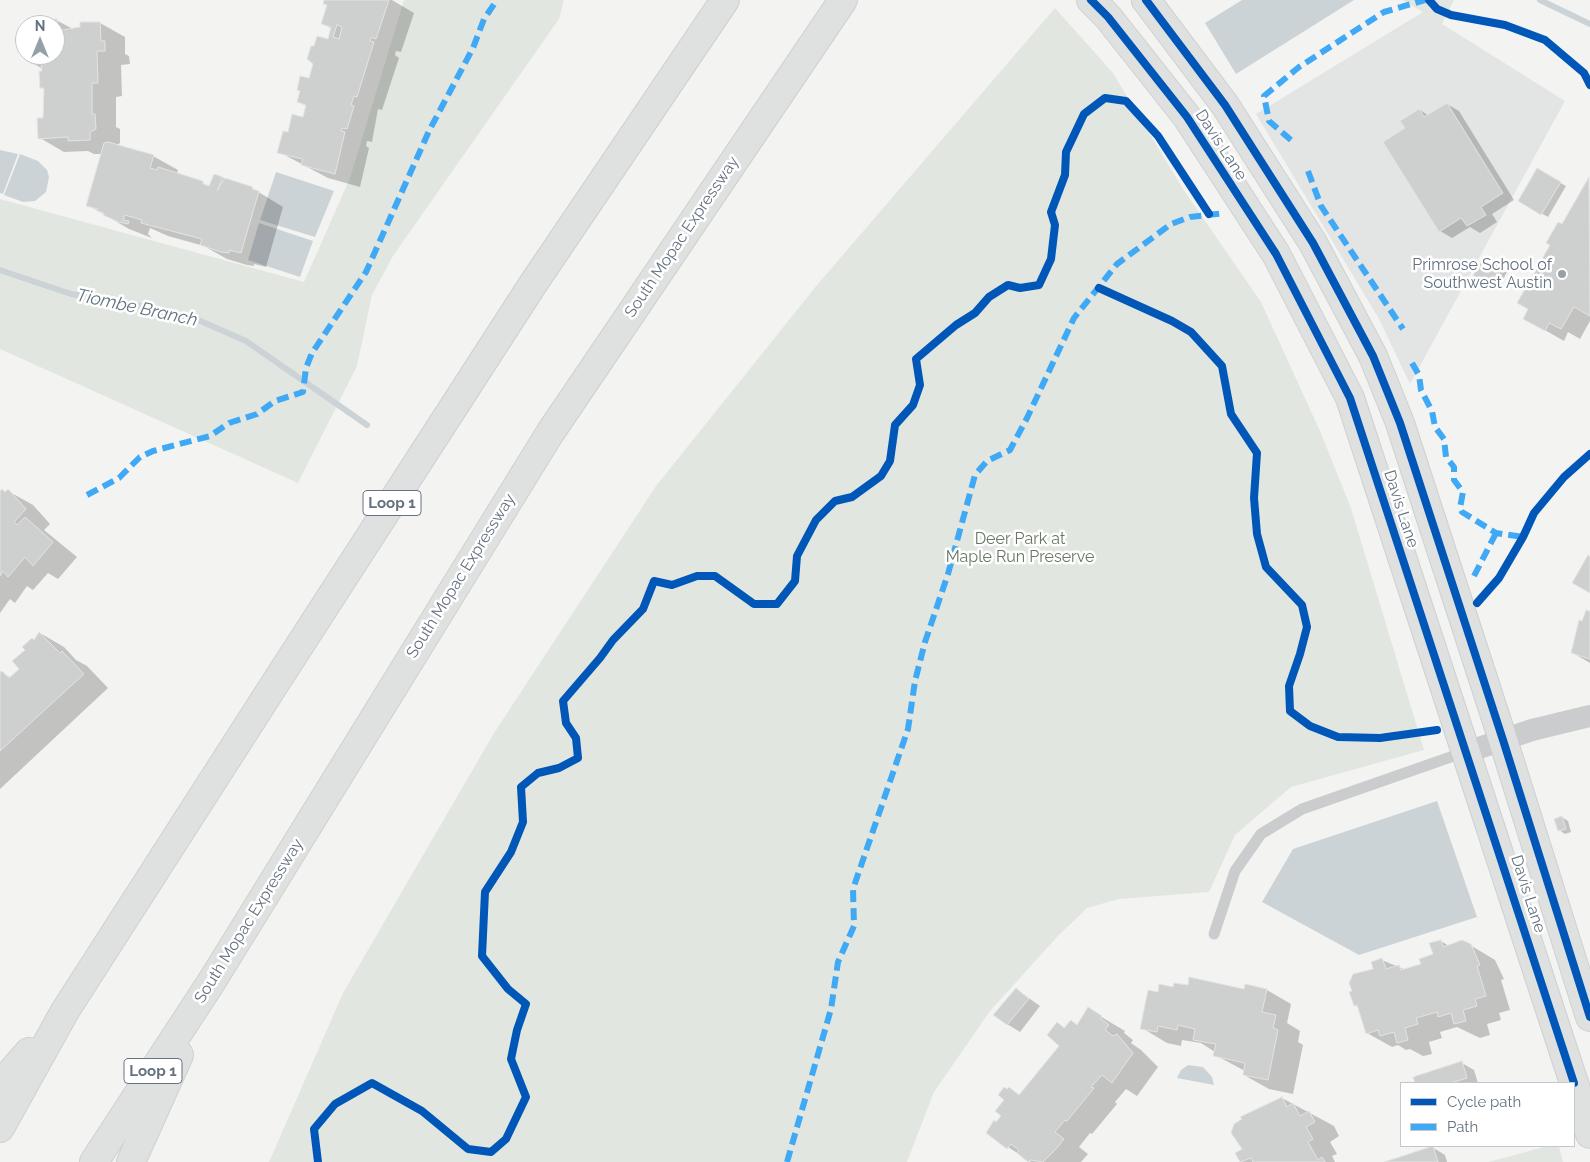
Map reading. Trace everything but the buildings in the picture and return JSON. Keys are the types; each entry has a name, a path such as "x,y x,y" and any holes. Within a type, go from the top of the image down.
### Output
{"main road":[{"name":"Loop 1","path":"0,1128 65,1011 533,284 725,0"},
{"name":"South Mopac Expressway","path":"94,1162 212,981 550,433 843,0"},
{"name":"Davis Lane","path":"1091,0 1108,17 1187,117 1276,254 1350,398 1574,1082"},
{"name":"Davis Lane","path":"1147,1 1230,113 1313,243 1373,356 1400,423 1590,1016"},
{"path":"1338,372 1373,356"},
{"path":"131,1162 212,981"},
{"path":"0,1085 65,1011"},
{"name":"Davis Lane","path":"1575,1086 1590,1134"}],"street":[{"path":"1467,752 1532,730 1590,716"}],"lane":[{"path":"1214,934 1235,870 1261,834 1302,809 1467,752"}],"shaded area":[{"path":"1242,0 1354,0 1236,74 1205,23"},
{"path":"1423,12 1565,101 1410,384 1379,319 1256,114"},
{"path":"0,150 18,154 3,194 0,193"},
{"path":"20,154 38,161 47,170 49,177 46,192 35,201 23,202 4,195"},
{"path":"276,172 334,191 315,237 260,220"},
{"path":"259,223 313,241 300,277 248,260"},
{"path":"1437,801 1477,917 1359,955 1262,902 1293,849"},
{"path":"1188,1065 1203,1067 1212,1077 1214,1085 1177,1078 1181,1070"}],"green space":[{"path":"404,0 564,0 559,19 393,256 372,295 357,366 298,483 0,349 0,199 304,282 350,178"},
{"path":"1403,0 1454,0 1442,24"},
{"name":"Deer Park at Maple Run Preserve","path":"1055,8 1113,73 1183,189 1261,302 1320,431 1351,508 1424,750 1291,787 1235,835 1209,892 1119,899 1087,908 1057,937 990,1011 934,1092 907,1162 269,1162 343,993 494,733 656,486 817,285"},
{"path":"1544,1147 1559,1147 1563,1162 1488,1162"}],"waterway":[{"path":"1540,0 1590,24"},
{"name":"Tiombe Branch","path":"0,270 71,294 141,306 196,319 246,341 367,425"}],"marked path":[{"path":"87,495 119,478 140,457 153,451 210,436 229,423 257,414 275,401 303,392 306,368 312,353 366,272 429,131 473,48 484,19 497,0"},
{"path":"1291,140 1269,121 1264,96 1299,67 1384,12 1425,0"},
{"path":"1308,171 1321,206 1403,329"},
{"path":"787,1162 831,1009 838,962 854,926 853,889 908,729 915,681 925,642 948,574 975,475 987,461 1010,450 1074,318 1117,264 1171,224 1190,217 1225,213"},
{"path":"1412,363 1419,375 1421,390 1432,411 1435,427 1444,439 1446,457 1454,467 1454,480 1463,492 1460,508 1462,512 1496,533 1523,537"},
{"path":"1474,576 1496,533"}],"cycle path":[{"path":"1091,0 1108,17 1187,117 1276,254 1350,398 1574,1082"},
{"path":"1146,0 1225,105 1313,243 1373,356 1400,423 1503,740 1590,1017"},
{"path":"1429,0 1437,9 1451,15 1505,25 1545,40 1584,73 1590,85"},
{"path":"318,1162 314,1129 335,1104 372,1083 422,1111 468,1149 491,1152 506,1139 526,1097 511,1059 517,1030 526,1004 508,989 482,956 485,892 511,852 523,822 521,787 538,773 559,768 578,758 576,738 566,723 563,701 613,640 643,609 654,581 672,585 697,576 715,576 754,604 777,604 795,581 797,556 816,520 835,501 852,497 881,476 890,461 895,425 913,405 920,385 916,359 956,325 975,313 989,297 1008,285 1020,288 1039,285 1051,259 1055,225 1051,212 1065,175 1066,152 1084,114 1105,98 1126,101 1158,136 1209,214"},
{"path":"1099,288 1172,321 1191,332 1222,366 1231,414 1257,453 1254,498 1257,534 1266,567 1302,605 1307,627 1289,686 1290,711 1310,726 1338,737 1380,738 1437,730"},
{"path":"1477,603 1499,578 1523,537 1534,513 1564,477 1590,454"}],"place":[{"name":"Primrose School of Southwest Austin","path":"1562,274"}]}
